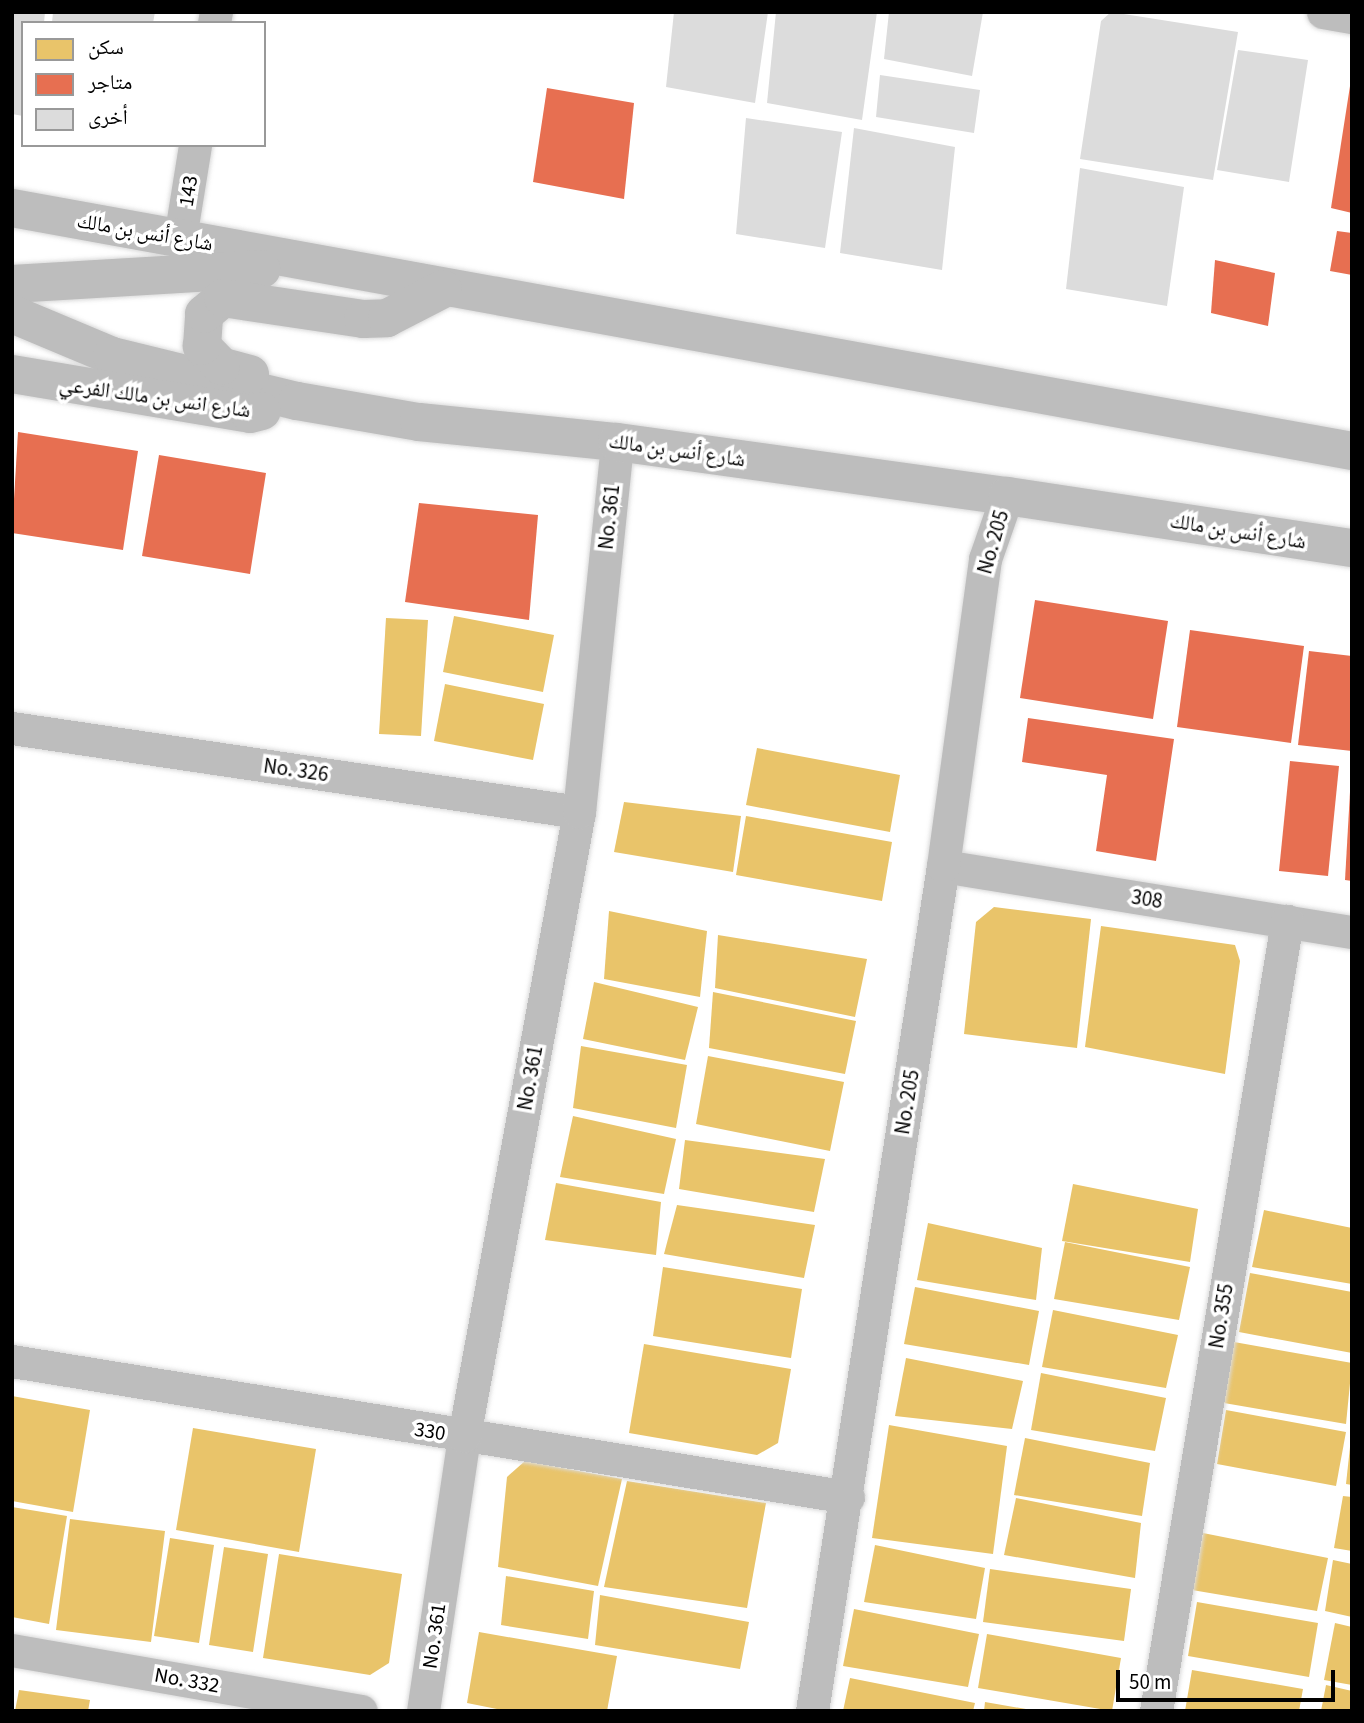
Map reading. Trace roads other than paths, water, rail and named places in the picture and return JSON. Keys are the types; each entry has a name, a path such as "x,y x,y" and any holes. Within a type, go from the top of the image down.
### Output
{"main road":[{"name":"شارع أنس بن مالك","path":"12,208 313,261 443,289 717,333 1352,451"},
{"path":"12,284 106,276 235,274 313,261"},
{"path":"304,402 275,381 214,360 200,337 204,314 223,298 237,298 363,319 387,318 443,289"},
{"name":"شارع أنس بن مالك","path":"12,314 112,356 304,402 419,422 617,442 1007,496 1352,548"},
{"name":"شارع انس بن مالك الفرعي","path":"12,374 250,414 304,402"}],"street":[{"path":"1323,12 1352,17"},
{"name":"143","path":"180,238 195,147"},
{"name":"No. 361","path":"423,1711 464,1436 579,812 617,442"},
{"name":"No. 205","path":"812,1711 848,1497 943,866 985,559 1007,496"},
{"name":"No. 326","path":"12,728 579,812"},
{"name":"308","path":"943,866 1352,932"},
{"name":"No. 355","path":"1156,1711 1287,921"},
{"name":"330","path":"12,1361 848,1497"},
{"name":"No. 332","path":"12,1650 361,1711"}]}
